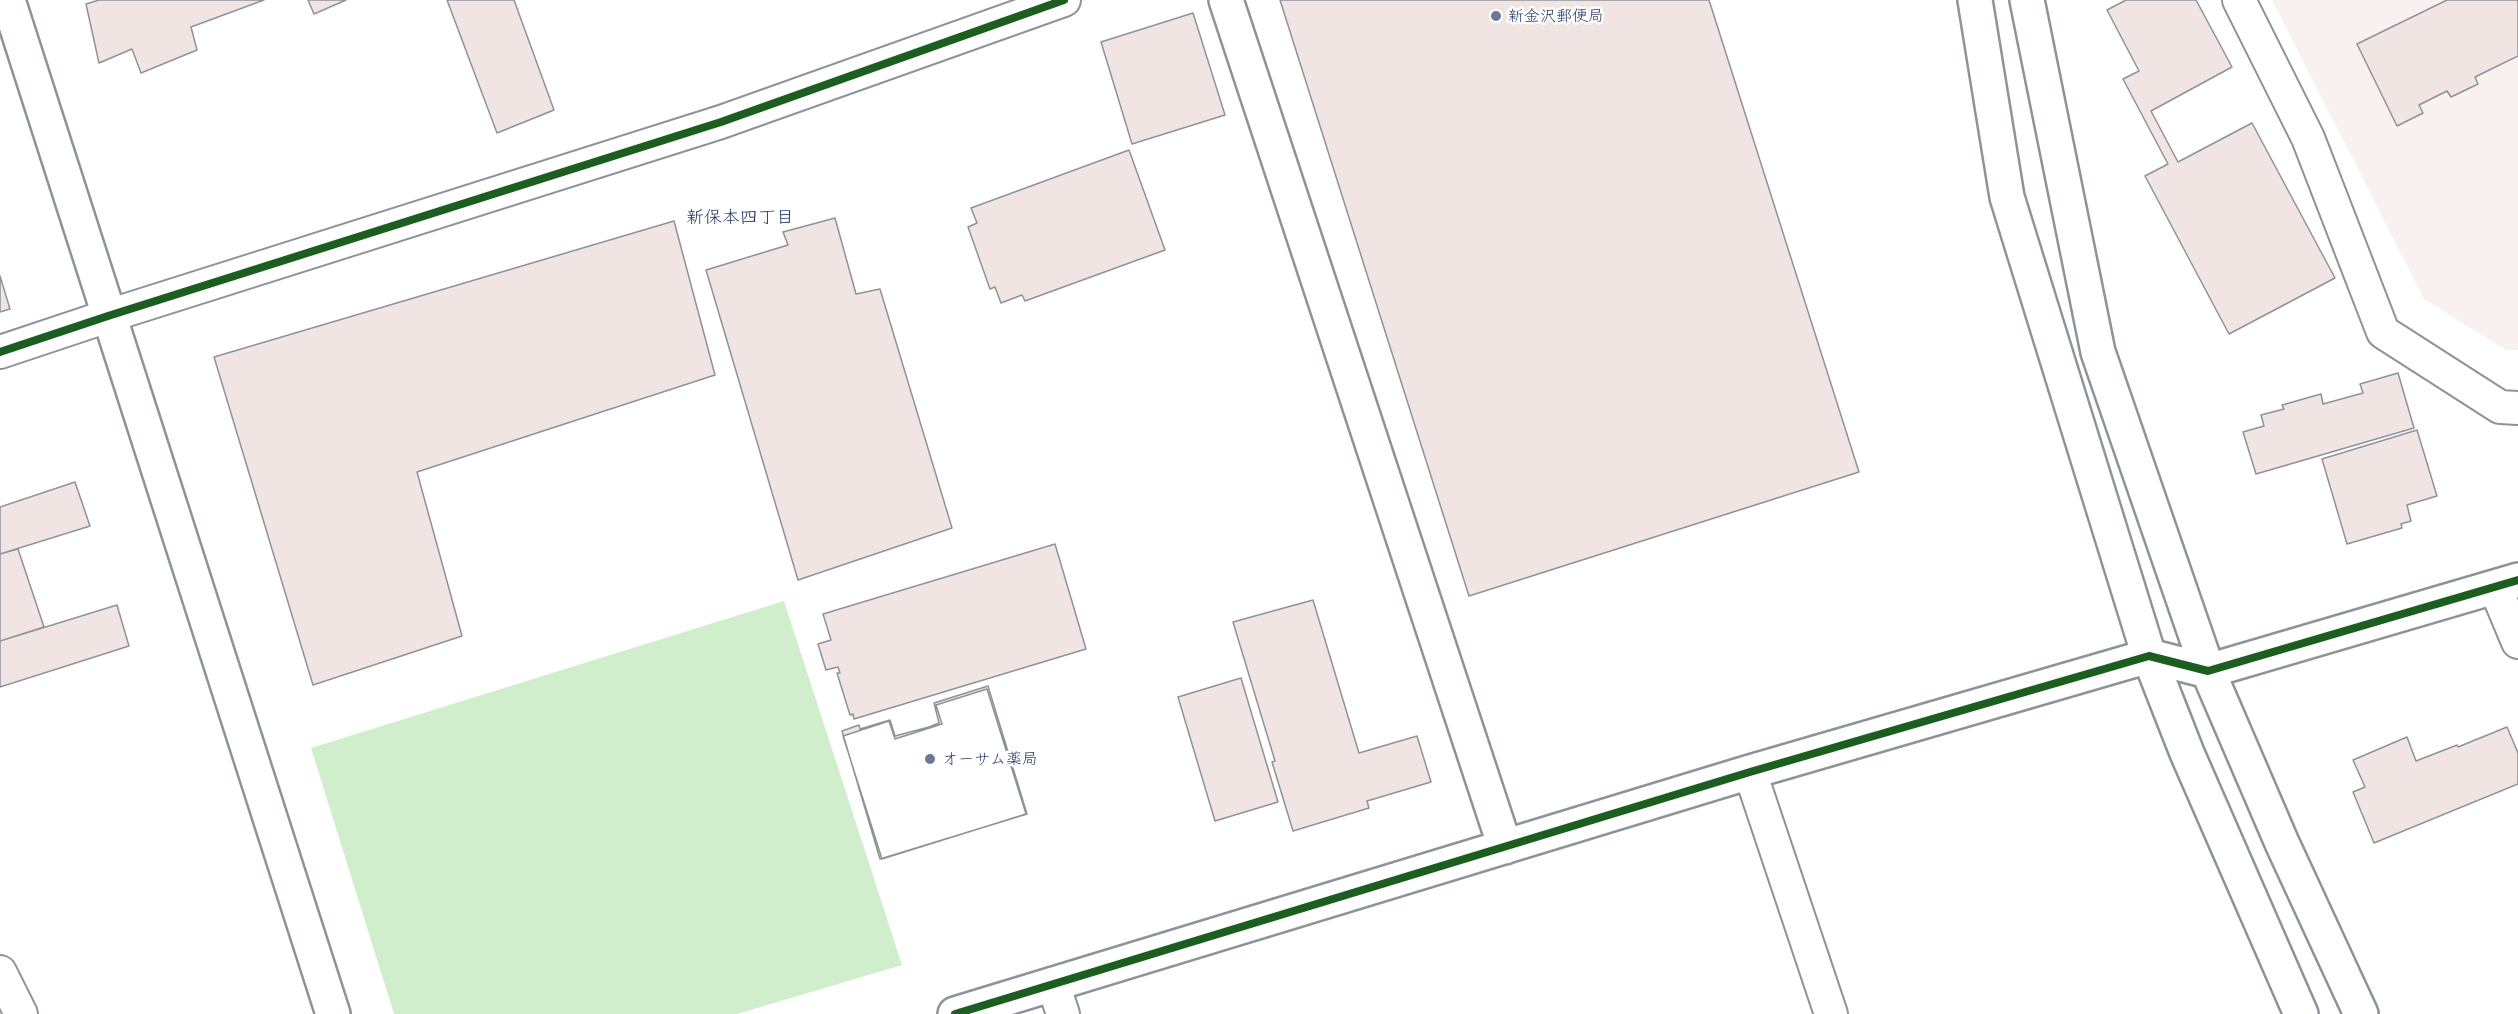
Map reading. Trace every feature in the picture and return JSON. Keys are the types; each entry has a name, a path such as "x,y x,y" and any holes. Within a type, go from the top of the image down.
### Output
{"street":[{"path":"8,0 333,1014"},
{"path":"0,352 721,122 1064,0"},
{"path":"1226,0 1506,847"},
{"path":"1975,0 2007,197 2149,656 2187,753 2301,1014"},
{"path":"2027,0 2098,352 2208,671 2282,843 2361,1014"},
{"path":"2239,0 2308,138 2383,332 2500,407 2518,408"},
{"path":"955,1014 1058,999 1506,847 1750,772 2149,656 2208,671 2507,583 2518,642"},
{"path":"1750,772 1831,1014"},
{"path":"0,972 21,1014"}],"shaded area":[{"path":"2272,0 2518,0 2518,350 2506,350 2424,299"}],"green space":[{"path":"784,601 902,965 737,1014 394,1014 311,748"}],"building":[{"path":"99,0 264,0 191,27 197,50 141,73 132,49 99,63 86,4"},
{"path":"308,0 346,0 314,14"},
{"path":"447,0 514,0 554,110 497,133"},
{"path":"1280,0 1709,0 1859,472 1469,596"},
{"path":"2126,0 2196,0 2232,67 2151,111 2178,162 2252,123 2335,278 2229,334 2145,176 2168,164 2123,79 2139,71 2107,10"},
{"path":"2447,0 2518,0 2518,56 2475,77 2478,84 2451,97 2447,91 2419,105 2423,113 2397,126 2357,44"},
{"path":"1193,13 1225,115 1132,144 1101,42"},
{"path":"1129,150 1165,250 1025,301 1022,295 1001,303 995,287 990,289 968,227 977,223 971,208"},
{"path":"835,218 856,294 880,289 952,528 798,580 706,270 788,245 783,232"},
{"path":"674,221 715,375 417,472 462,636 313,685 214,357"},
{"path":"0,276 10,309 0,312"},
{"path":"2398,373 2414,428 2256,474 2243,432 2264,426 2261,415 2284,409 2282,405 2321,394 2323,404 2363,393 2360,384"},
{"path":"2417,430 2437,496 2407,505 2411,521 2401,524 2402,528 2347,544 2322,459"},
{"path":"75,482 90,526 0,554 0,507"},
{"path":"1055,544 1086,649 854,719 853,714 850,715 837,673 840,673 838,667 826,670 818,644 831,640 823,614"},
{"path":"18,549 44,627 0,641 0,554"},
{"path":"1313,600 1359,753 1417,736 1431,782 1367,801 1369,808 1293,831 1272,762 1275,761 1233,622"},
{"path":"117,605 129,646 0,687 0,641"},
{"path":"1241,678 1278,802 1215,821 1178,697"},
{"path":"988,686 1027,814 880,859 842,731 859,725 860,729 890,720 895,736 929,727 939,723 934,703"},
{"path":"987,689 1026,814 882,859 843,736 889,721 895,739 942,724 936,705"},
{"path":"2507,727 2518,753 2518,784 2374,843 2353,792 2365,787 2353,760 2407,737 2416,761"}],"cycle path":[{"path":"0,352 721,122 1064,0"},
{"path":"955,1014 1750,772 2149,656 2208,671 2518,580"}],"place":[{"name":"新金沢郵便局","path":"1496,16"},
{"name":"オーサム薬局","path":"930,759"}],"district":[{"name":"新保本四丁目","path":"740,217"}]}
